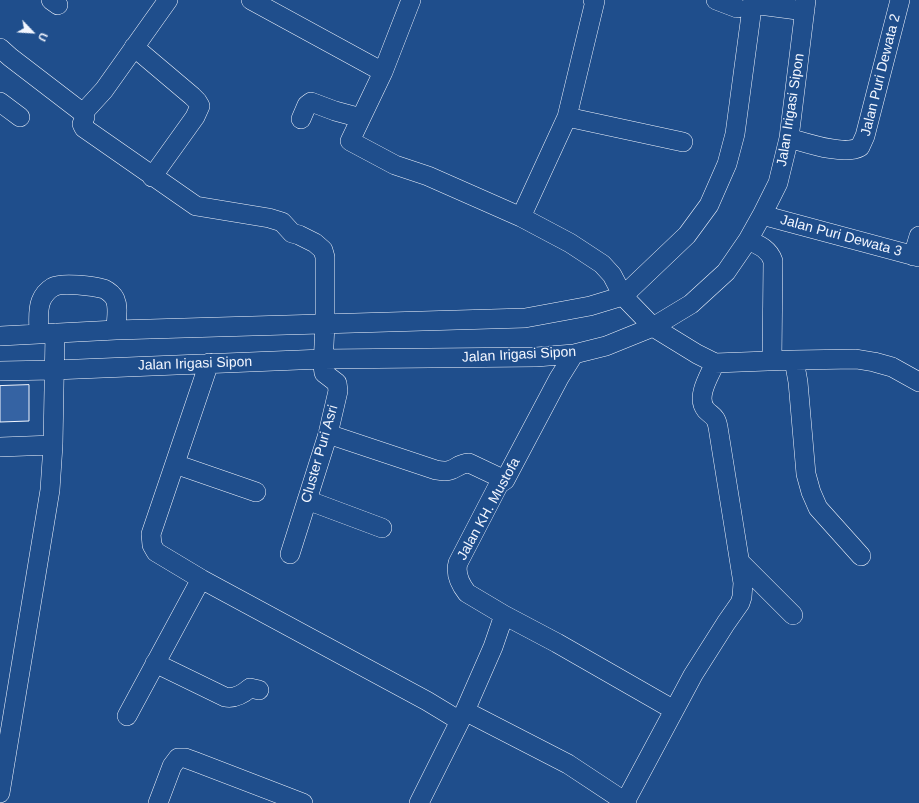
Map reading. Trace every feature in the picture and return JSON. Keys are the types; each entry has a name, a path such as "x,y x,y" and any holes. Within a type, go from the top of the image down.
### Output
{"street":[{"path":"83,113 104,90 168,0"},
{"path":"251,0 383,72"},
{"path":"411,0 383,72 350,141 395,165 428,176 521,217 570,243 602,264 612,275 625,297 652,325 697,354 715,362 856,360 874,362 892,367 919,382"},
{"path":"521,217 567,117 594,0"},
{"path":"716,0 747,4 806,6"},
{"name":"Jalan Puri Dewata 2","path":"789,138 840,150 850,151 860,147 865,136 900,0"},
{"path":"0,336 50,336 116,330 525,318 590,306 625,297 687,235 709,205 724,171 735,134 747,4"},
{"name":"Jalan Irigasi Sipon","path":"0,371 54,367 323,359 536,357 574,354 606,346 652,325 691,304 726,272 748,240 778,182 789,138 806,6"},
{"path":"134,47 192,96 200,106 195,117 152,176"},
{"path":"3,57 83,113 85,117 82,124 84,128 196,206 282,222 292,233 314,243 323,250 325,257 325,324 323,359"},
{"path":"0,102 20,117"},
{"path":"301,119 307,105 312,102 335,111 361,118"},
{"path":"567,117 684,142"},
{"name":"Jalan Puri Dewata 3","path":"762,215 916,257"},
{"path":"916,257 919,236"},
{"path":"748,240 761,245 771,256 773,261 772,361"},
{"path":"0,794 50,490 53,444 54,367 50,336 39,311 41,301 53,286 79,285 104,289 115,298 117,306 116,330"},
{"name":"Jalan KH. Mustofa","path":"504,615 467,593 462,587 456,570 458,563 499,484 505,480 559,378 574,354"},
{"name":"Cluster Puri Asri","path":"290,554 328,434 338,386 335,381 324,373 323,359"},
{"path":"794,360 798,382 806,474 811,492 818,508 861,556"},
{"path":"209,363 151,534 152,544 156,552 201,579 427,701 568,764 626,802 693,675 740,603 743,592 740,562 718,427 716,418 706,410 701,400 715,362"},
{"path":"328,434 436,470 453,470 465,463 469,463 505,480"},
{"path":"0,447 53,444"},
{"path":"175,464 256,492"},
{"path":"307,500 382,528"},
{"path":"740,562 793,615"},
{"path":"127,716 201,579"},
{"path":"419,803 462,716 493,648 504,615 557,643 674,710"},
{"path":"155,663 225,697 235,697 250,688 259,690"},
{"path":"158,803 172,766 178,758 185,758 303,803"}],"building":[{"path":"29,385 29,421 0,422 0,386"}]}
